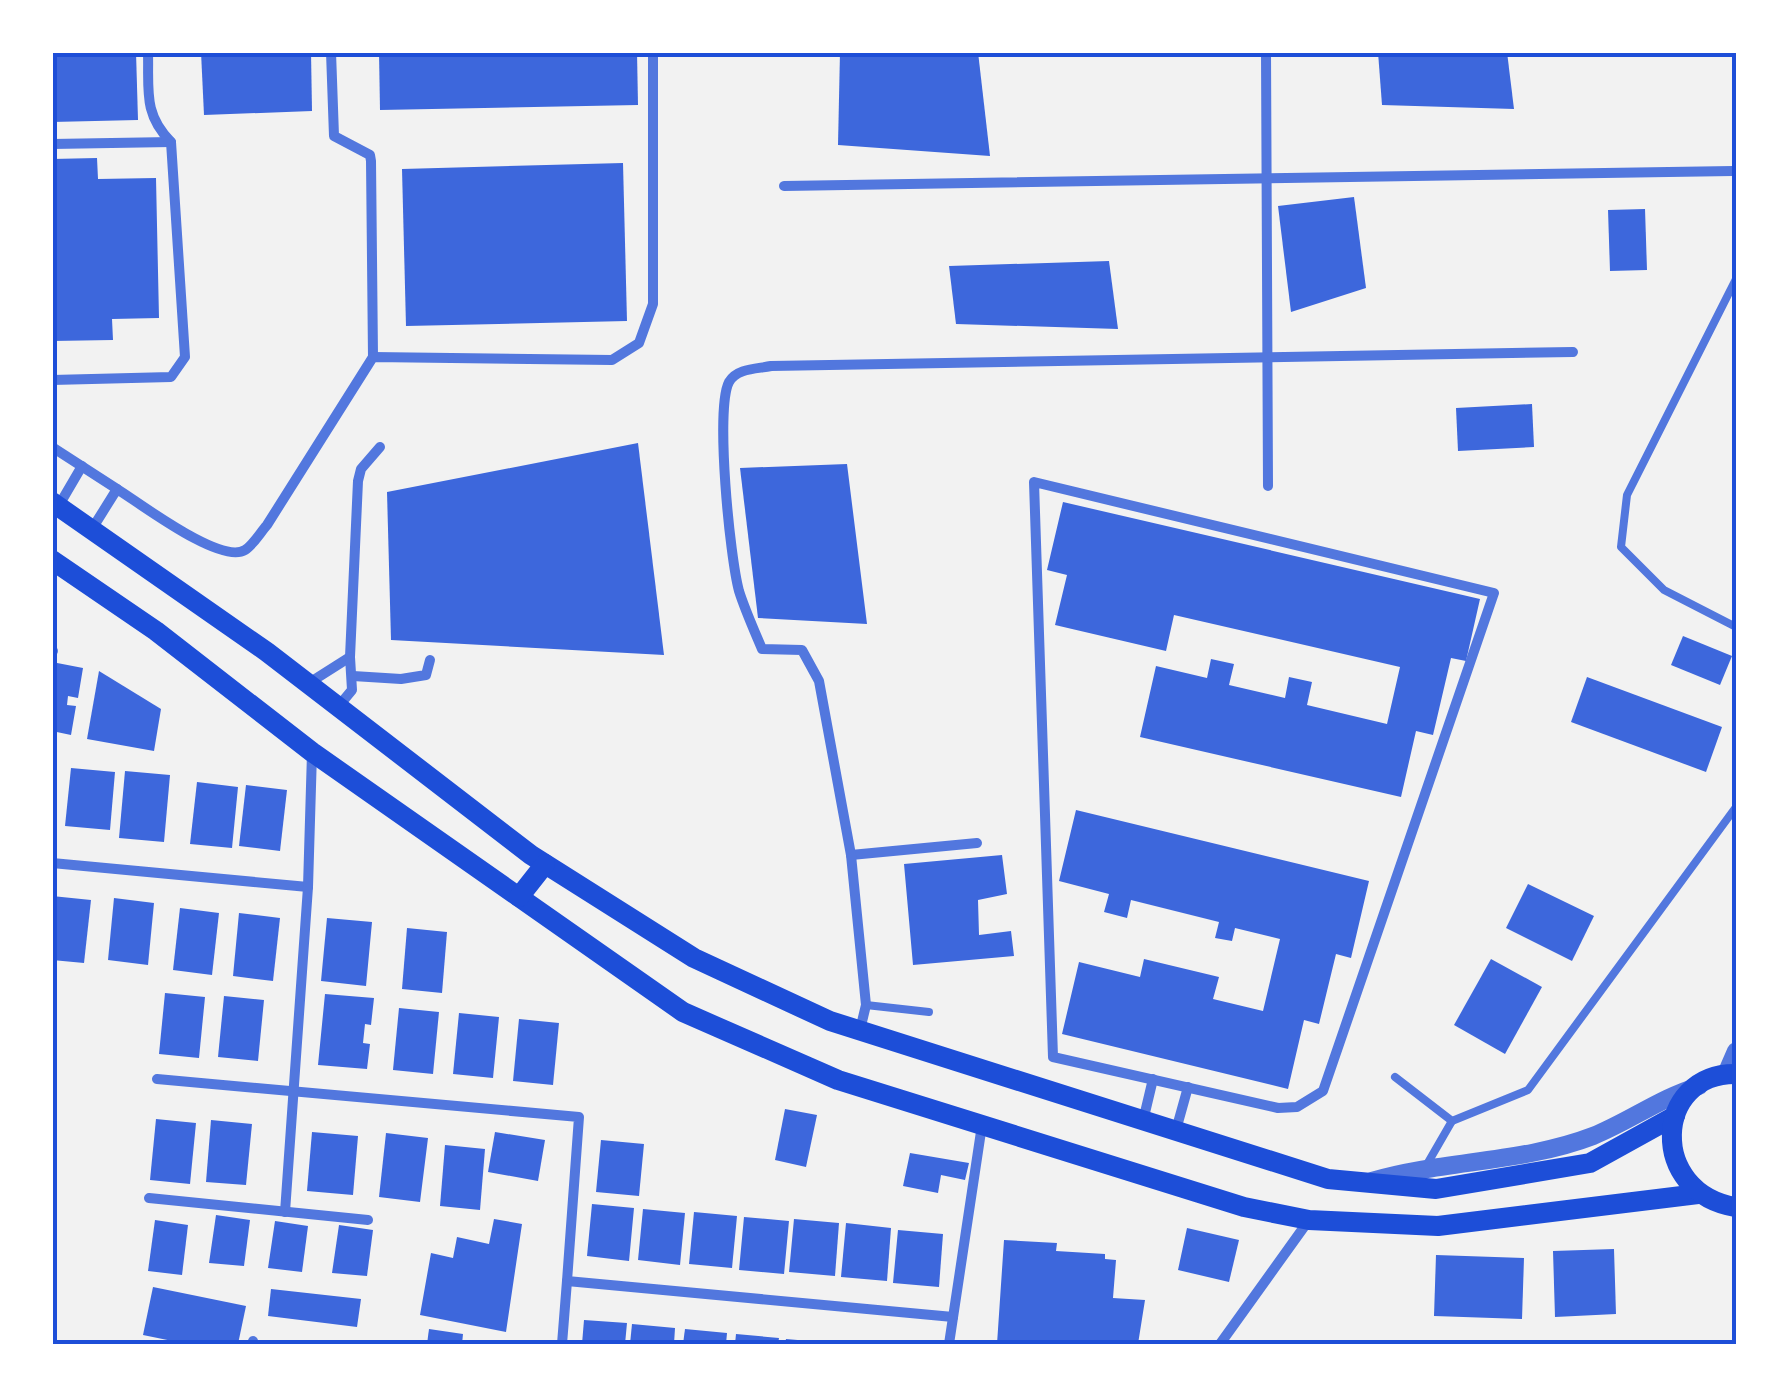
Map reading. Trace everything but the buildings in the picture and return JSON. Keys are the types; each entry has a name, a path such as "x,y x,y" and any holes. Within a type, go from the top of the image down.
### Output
{"main road":[{"path":"56,504 308,684 545,864 694,958 830,1021 1328,1180 1436,1189 1590,1163 1675,1116 1699,1086 1731,1074"},
{"path":"52,560 156,631 312,752 683,1012 838,1080 1244,1207 1309,1220 1438,1226 1698,1194 1736,1207"},
{"path":"519,897 545,864"},
{"path":"1675,1116 1671,1139 1674,1162 1698,1194"}],"street":[{"path":"52,380 172,377 185,357 171,142 154,126 150,114 148,52"},
{"path":"52,447 212,548 232,554 247,549 267,525 373,357 371,161 370,155 334,136 331,52"},
{"path":"373,357 612,360 640,342 653,304 653,52"},
{"path":"1266,52 1269,180 1264,355 1268,486"},
{"path":"52,144 171,142"},
{"path":"784,186 1733,171"},
{"path":"860,1030 866,1005 851,855 819,681 802,650 762,649 739,590 726,502 728,383 739,372 771,366 1573,352"},
{"path":"338,707 352,690 358,481 361,469 380,447"},
{"path":"56,504 82,466"},
{"path":"1034,482 1494,593 1322,1091 1297,1107 1278,1108 1153,1079 1053,1056 1034,482"},
{"path":"92,530 117,489"},
{"path":"308,684 350,656"},
{"path":"353,676 410,679 426,675 430,660"},
{"path":"285,1212 308,887 312,752"},
{"path":"851,855 977,844"},
{"path":"52,863 308,887"},
{"path":"1731,1074 1736,1051"},
{"path":"157,1079 579,1118 562,1344"},
{"path":"1143,1122 1153,1079"},
{"path":"1367,1183 1426,1166 1496,1159 1592,1136 1664,1097 1699,1086"},
{"path":"1175,1132 1188,1088"},
{"path":"949,1344 982,1125"},
{"path":"150,1198 368,1220"},
{"path":"1220,1344 1309,1220"},
{"path":"567,1281 953,1317"}],"lane":[{"path":"1736,279 1628,495 1622,547 1664,590 1736,627"},
{"path":"1426,1166 1452,1121 1528,1090 1736,807"},
{"path":"866,1005 929,1012"},
{"path":"1396,1077 1452,1121"}]}
